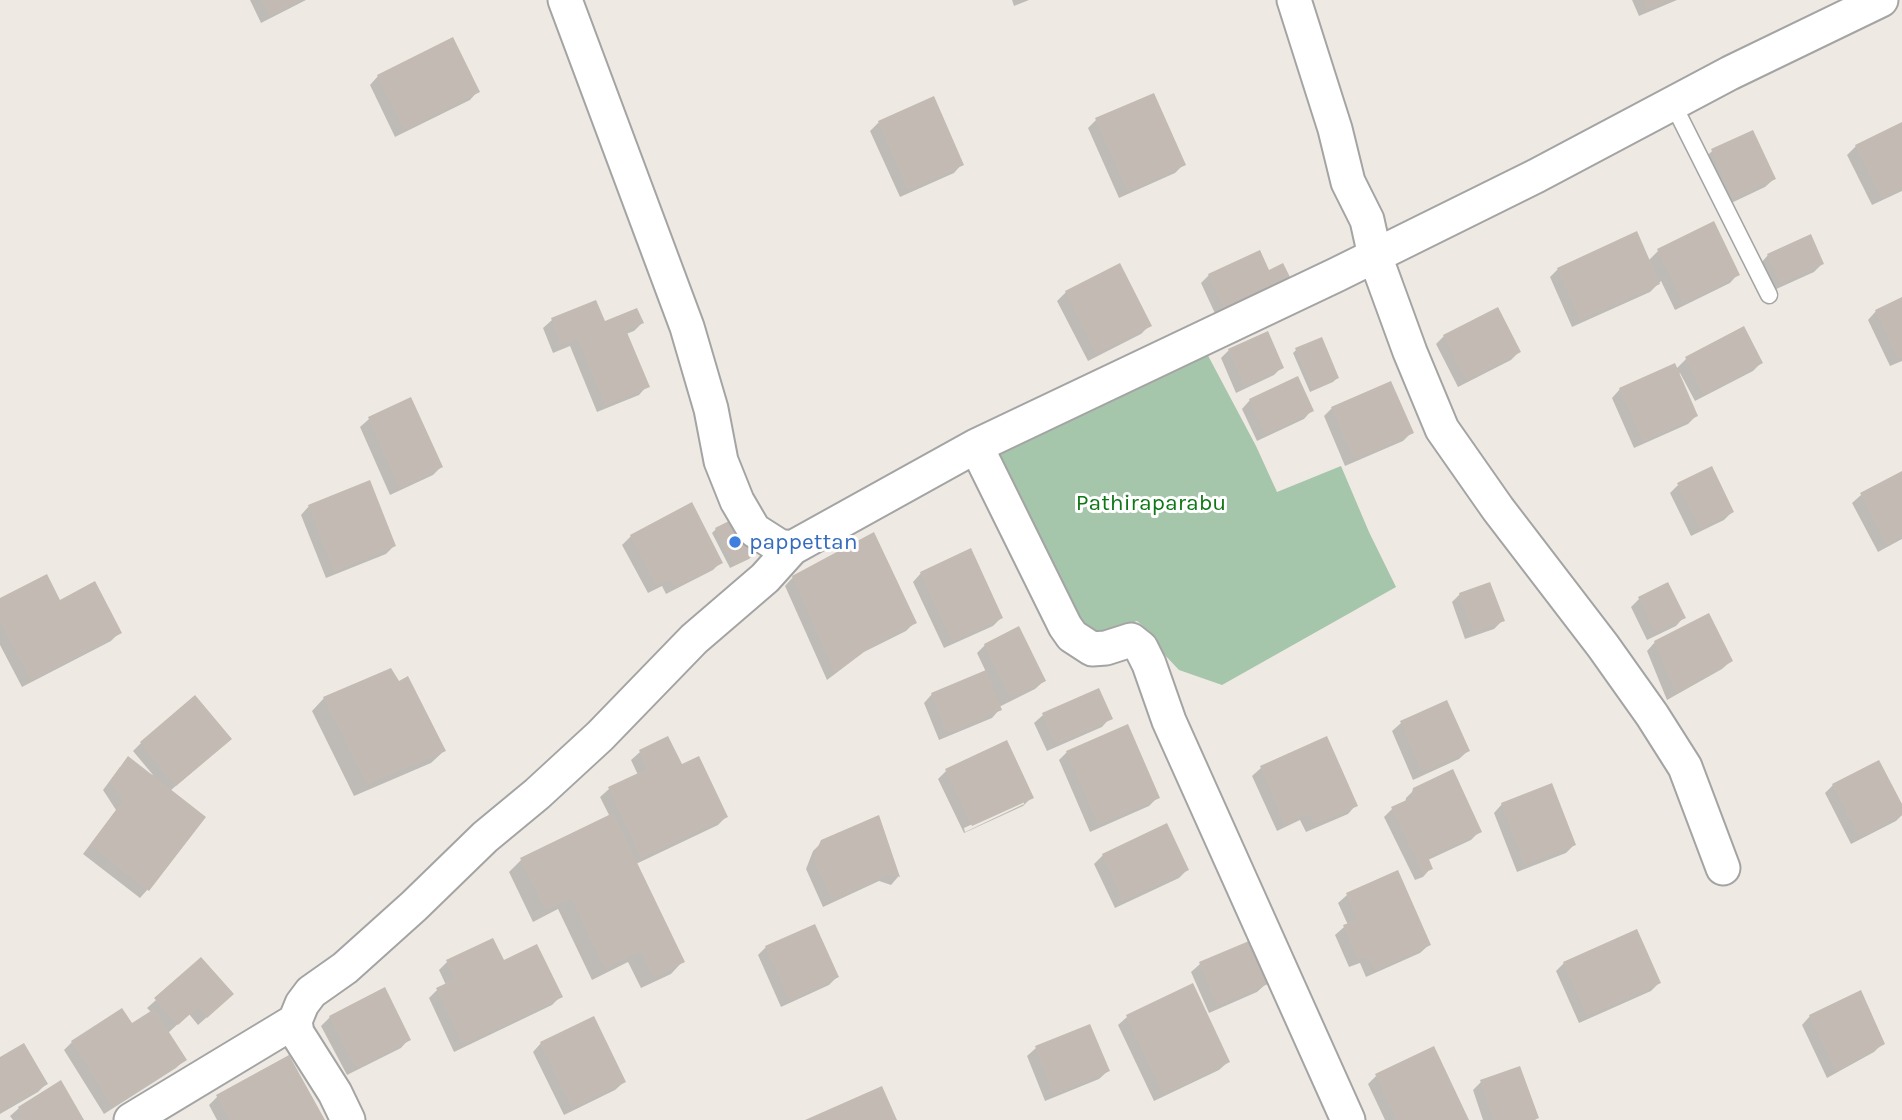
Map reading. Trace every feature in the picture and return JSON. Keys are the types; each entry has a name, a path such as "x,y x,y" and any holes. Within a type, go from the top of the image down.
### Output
{"street":[{"path":"565,0 687,327 711,409 721,461 737,501 754,530 779,546 792,548"},
{"path":"1294,0 1335,129 1348,182 1367,220 1375,256 1442,429 1498,509 1603,646 1685,767 1723,867"},
{"path":"348,1120 335,1093 297,1033 295,1021 311,992 345,968 485,837 592,745 694,639 765,578 792,548 976,446 1375,256 1536,176 1672,102 1881,0"},
{"path":"1894,0 1902,19"},
{"path":"976,446 1072,636 1092,649 1106,648 1131,640 1141,648 1175,733 1348,1120"},
{"path":"131,1120 295,1021"}],"lane":[{"path":"1672,102 1769,295"}],"green space":[{"name":"Pathiraparabu","path":"1204,348 1277,492 1341,466 1396,587 1222,685 1179,670 1161,651 1150,632 1137,621 1092,636 1084,630 997,464 998,449"}],"building":[{"path":"262,0 301,0 270,16"},
{"path":"1643,0 1669,0 1647,9"},
{"path":"453,37 480,92 404,130 377,75"},
{"path":"1154,93 1186,165 1128,191 1095,118"},
{"path":"934,96 964,165 908,190 878,121"},
{"path":"1902,122 1902,188 1881,198 1855,145"},
{"path":"1753,130 1776,179 1733,198 1711,149"},
{"path":"1714,221 1740,275 1683,303 1657,249"},
{"path":"1637,231 1660,284 1580,320 1557,268"},
{"path":"1811,234 1824,264 1780,283 1767,254"},
{"path":"1260,250 1269,270 1283,263 1293,283 1226,313 1208,274"},
{"path":"1120,263 1152,326 1096,354 1065,291"},
{"path":"1902,297 1902,358 1898,359 1875,310"},
{"path":"596,300 605,321 637,308 644,323 626,330 650,387 605,405 578,339 561,345 551,318"},
{"path":"1498,307 1521,352 1466,380 1443,335"},
{"path":"1744,326 1763,363 1704,394 1685,357"},
{"path":"1268,331 1284,368 1244,386 1228,349"},
{"path":"1322,337 1339,378 1313,390 1295,348"},
{"path":"1675,363 1698,416 1643,441 1619,388"},
{"path":"1298,376 1314,411 1265,434 1249,399"},
{"path":"1391,381 1414,433 1354,459 1331,407"},
{"path":"411,397 443,467 399,488 368,417"},
{"path":"1712,466 1734,512 1700,529 1677,483"},
{"path":"1902,471 1902,536 1887,545 1860,493"},
{"path":"370,480 396,546 334,571 308,505"},
{"path":"692,502 723,563 675,587 670,579 656,586 630,535"},
{"name":"pappettan","path":"737,517 755,555 734,565 715,528"},
{"path":"874,532 917,623 874,644 835,673 792,576"},
{"path":"971,548 1003,618 952,641 920,572"},
{"path":"47,574 60,600 95,581 122,633 31,680 0,621 0,598"},
{"path":"1490,582 1505,621 1473,632 1459,593"},
{"path":"1668,582 1686,618 1655,632 1638,597"},
{"path":"1709,613 1733,661 1676,693 1654,641"},
{"path":"1019,626 1046,681 1011,698 984,644"},
{"path":"391,668 399,681 408,676 446,751 367,784 323,697"},
{"path":"986,670 1002,710 947,733 931,693"},
{"path":"1099,688 1113,719 1055,744 1042,713"},
{"path":"195,695 232,739 176,786 140,742"},
{"path":"1447,700 1470,751 1422,772 1400,721"},
{"path":"1128,724 1160,798 1098,824 1066,751"},
{"path":"668,736 682,764 699,756 728,817 641,858 608,787 647,769 639,750"},
{"path":"1327,736 1358,806 1314,825 1309,813 1285,824 1260,766"},
{"path":"1007,740 1034,798 972,826 945,769"},
{"path":"128,756 206,817 149,891 90,845 123,801 110,781"},
{"path":"1879,760 1902,804 1902,815 1860,837 1832,784"},
{"path":"1453,769 1482,832 1428,857 1433,869 1423,873 1391,807 1411,798 1413,788"},
{"path":"1552,783 1576,845 1525,865 1501,803"},
{"path":"613,813 685,962 654,977 641,951 605,968 571,898 546,910 520,858"},
{"path":"879,815 900,877 889,874 832,900 813,859 821,840"},
{"path":"1167,823 1189,870 1123,901 1102,854"},
{"path":"1398,870 1431,945 1375,970 1368,956 1358,960 1343,925 1357,920 1346,893"},
{"path":"815,924 839,977 790,1000 765,946"},
{"path":"1637,929 1661,983 1587,1016 1563,962"},
{"path":"493,938 504,960 537,944 563,997 463,1044 436,988 455,979 446,960"},
{"path":"1249,941 1268,984 1217,1006 1199,962"},
{"path":"201,957 234,994 207,1018 198,1007 178,1025 154,998"},
{"path":"1193,983 1230,1062 1163,1094 1126,1015"},
{"path":"385,987 411,1040 356,1068 329,1016"},
{"path":"1861,990 1885,1044 1836,1071 1809,1015"},
{"path":"122,1008 132,1023 154,1009 187,1060 113,1107 71,1041"},
{"path":"594,1016 626,1082 572,1108 540,1042"},
{"path":"1090,1024 1110,1071 1053,1094 1035,1046"},
{"path":"24,1043 48,1084 0,1112 0,1057"},
{"path":"1434,1046 1469,1120 1397,1120 1375,1074"},
{"path":"289,1055 325,1120 230,1120 216,1095"},
{"path":"1520,1066 1539,1118 1494,1120 1480,1080"},
{"path":"61,1080 84,1120 16,1120 23,1116 18,1107"},
{"path":"882,1086 897,1120 805,1120"}],"place":[{"name":"pappettan","path":"735,542"}]}
